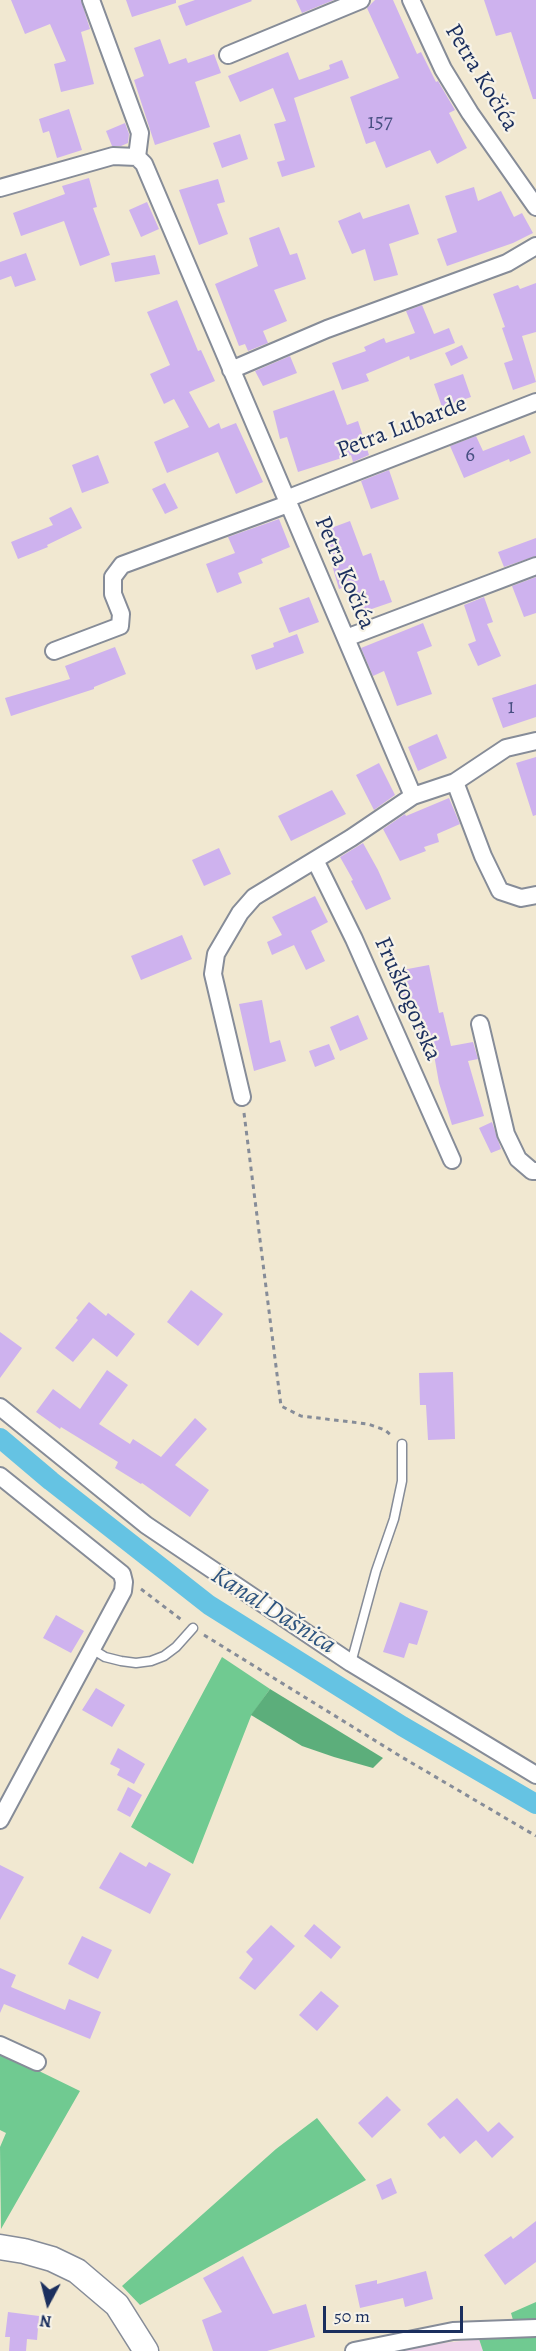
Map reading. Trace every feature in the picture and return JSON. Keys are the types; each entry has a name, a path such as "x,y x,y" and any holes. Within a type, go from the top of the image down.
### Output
{"main road":[{"path":"0,2247 52,2259 77,2271 117,2306 146,2351"}],"street":[{"path":"0,188 113,156 137,157 140,133 91,0"},
{"path":"228,55 361,0"},
{"name":"Petra Kočića","path":"411,0 443,69 470,113 536,207"},
{"name":"Petra Kočića","path":"137,157 144,164 413,796"},
{"path":"231,370 327,330 507,263 536,246"},
{"name":"Petra Lubarde","path":"54,651 120,626 121,614 113,594 112,577 122,566 536,402"},
{"path":"345,638 536,566"},
{"path":"242,1097 213,974 216,954 240,913 254,897 413,796 455,782 506,748 536,741"},
{"path":"455,782 483,856 500,891 521,898 536,895"},
{"name":"Fruškogorska","path":"315,860 354,939 452,1160"},
{"path":"480,1024 506,1134 518,1159 532,1171 536,1170"},
{"path":"0,1407 146,1525 351,1663 536,1775"},
{"path":"0,1476 122,1574 124,1582 123,1591 0,1820"},
{"path":"0,2045 36,2062"},
{"path":"354,2351 453,2331 536,2328"}],"lane":[{"path":"351,1663 376,1571 394,1519 402,1481 402,1444"},
{"path":"92,1649 105,1657 121,1661 136,1663 151,1661 164,1656 176,1647 193,1629"}],"path":[{"path":"242,1097 281,1406 301,1416 368,1424 385,1430 402,1444"},
{"path":"122,1574 193,1629 536,1836"}],"shaded area":[{"path":"479,2339 483,2351 397,2351 435,2344"}],"green space":[{"path":"222,1657 270,1689 251,1716 193,1864 131,1827"},
{"path":"270,1689 383,1758 373,1768 334,1757 302,1746 251,1715"},
{"path":"0,2052 80,2091 1,2229 0,2147 6,2133 0,2130"},
{"path":"317,2118 366,2180 140,2305 122,2286 276,2149"},
{"path":"536,2302 536,2319 513,2320 511,2313"},
{"path":"536,2337 536,2351 483,2351 479,2339"}],"building":[{"path":"11,0 81,0 90,29 81,32 94,84 61,92 54,64 66,61 50,24 25,34"},
{"path":"126,0 176,0 176,3 132,17"},
{"path":"195,0 252,1 186,26 178,6"},
{"path":"296,0 334,0 302,13"},
{"path":"375,0 393,0 417,54 421,52 436,82 438,81 455,110 449,113 467,148 437,164 430,150 386,168 375,141 366,144 350,97 399,78 367,8"},
{"path":"484,0 536,0 536,99 533,99 511,32 496,36"},
{"path":"160,39 169,64 186,58 188,63 214,54 221,73 195,82 210,127 155,145 134,80 144,76 134,48"},
{"path":"288,52 299,80 330,69 329,65 342,60 349,78 294,98 315,167 282,177 277,162 285,160 274,124 286,121 273,88 240,102 228,76"},
{"path":"69,109 82,150 57,158 49,131 43,133 39,119"},
{"path":"125,123 129,134 128,143 112,146 106,131"},
{"path":"240,134 248,159 222,168 213,143"},
{"path":"89,178 97,207 93,208 110,255 80,266 64,221 21,236 13,213 65,194 62,186"},
{"path":"218,179 225,202 217,204 228,234 199,245 179,190"},
{"path":"474,187 478,201 501,191 514,217 522,213 533,233 513,243 447,266 437,239 457,232 445,196"},
{"path":"147,202 159,229 141,237 129,210"},
{"path":"409,204 419,234 389,244 398,275 374,281 365,249 352,254 338,221 360,212 363,219"},
{"path":"279,227 290,255 297,253 306,279 274,290 287,321 263,331 268,343 248,351 245,344 239,346 215,284 258,266 249,238"},
{"path":"26,253 36,280 15,287 11,276 0,280 0,262"},
{"path":"155,255 160,274 115,282 111,263"},
{"path":"536,283 536,332 522,336 536,382 513,390 504,363 513,360 502,328 505,327 493,294 518,285 520,289"},
{"path":"177,300 198,351 201,350 215,381 189,392 209,428 219,423 221,429 236,423 263,482 236,494 218,452 167,473 154,442 189,427 174,399 164,404 150,374 170,365 147,312"},
{"path":"422,305 434,334 449,328 455,343 410,360 409,356 366,374 369,381 342,390 332,363 366,351 364,347 384,338 386,343 415,333 406,311"},
{"path":"462,345 468,358 451,366 445,353"},
{"path":"290,356 297,373 263,386 255,371"},
{"path":"463,374 471,397 442,407 434,384"},
{"path":"334,390 347,425 358,421 369,455 353,462 351,455 298,472 287,437 280,439 273,411"},
{"path":"524,435 531,453 510,462 509,459 464,478 450,446 476,436 483,451"},
{"path":"98,455 109,483 82,493 72,465"},
{"path":"389,470 399,499 371,509 361,481"},
{"path":"165,483 178,508 165,514 152,489"},
{"path":"71,507 82,528 47,545 48,547 18,559 11,542 53,525 49,518"},
{"path":"279,519 290,547 261,559 263,563 238,573 242,583 217,593 206,564 235,553 228,537"},
{"path":"350,521 363,556 371,553 380,581 384,580 392,602 360,613 350,585 339,589 332,565 335,564 323,531"},
{"path":"536,538 536,556 504,567 498,552"},
{"path":"536,577 536,613 524,617 512,586"},
{"path":"309,597 319,622 289,633 279,608"},
{"path":"484,597 493,622 487,624 501,656 478,666 468,644 476,641 464,605"},
{"path":"423,623 432,646 417,652 432,694 397,706 384,671 373,676 361,648"},
{"path":"297,634 304,653 256,670 251,655 274,647 273,643"},
{"path":"115,647 126,674 94,687 94,689 11,716 5,698 70,679 65,666"},
{"path":"536,684 536,717 503,728 492,698"},
{"path":"437,734 447,758 418,771 408,747"},
{"path":"536,757 536,815 533,816 516,763"},
{"path":"379,763 395,795 374,810 356,775"},
{"path":"332,790 346,814 291,841 278,816"},
{"path":"449,798 460,824 437,834 439,842 424,847 426,851 400,861 383,829 405,814 406,816"},
{"path":"363,843 391,899 366,910 340,857"},
{"path":"219,848 231,874 204,886 192,860"},
{"path":"315,896 328,922 311,931 325,961 306,970 294,945 272,955 267,942 282,935 272,917"},
{"path":"182,935 192,959 141,980 131,956"},
{"path":"429,965 439,1013 443,1012 451,1046 473,1042 478,1059 468,1061 484,1116 452,1125 439,1083 431,1038 421,1040 412,1000 403,1001 397,971"},
{"path":"262,1000 270,1043 280,1040 286,1061 254,1071 239,1004"},
{"path":"358,1015 368,1039 340,1051 330,1027"},
{"path":"329,1044 335,1059 315,1067 309,1051"},
{"path":"492,1122 501,1149 491,1153 479,1128"},
{"path":"191,1290 223,1314 198,1346 167,1322"},
{"path":"89,1302 106,1316 108,1313 135,1334 117,1357 93,1338 73,1362 55,1348 78,1320 76,1318"},
{"path":"0,1332 22,1348 0,1378"},
{"path":"107,1370 128,1385 99,1424 130,1444 133,1439 161,1457 195,1418 207,1429 175,1465 209,1490 190,1517 142,1483 115,1468 118,1462 61,1427 60,1429 36,1412 53,1389 80,1409"},
{"path":"453,1372 455,1439 428,1440 426,1405 420,1405 419,1373"},
{"path":"400,1602 428,1611 417,1645 409,1643 404,1658 383,1652"},
{"path":"56,1615 84,1631 71,1653 43,1638"},
{"path":"96,1688 125,1705 112,1727 82,1710"},
{"path":"118,1748 145,1764 134,1784 117,1775 120,1769 110,1764"},
{"path":"128,1787 142,1795 130,1817 117,1810"},
{"path":"120,1852 146,1867 149,1862 171,1874 150,1914 99,1888"},
{"path":"0,1865 24,1877 0,1920"},
{"path":"314,1924 341,1947 331,1959 304,1936"},
{"path":"271,1925 295,1946 255,1990 239,1978 253,1959 246,1952"},
{"path":"82,1936 112,1950 98,1979 68,1964"},
{"path":"0,1968 16,1975 11,1987 65,2010 69,1999 101,2012 90,2039 4,2004 0,2013"},
{"path":"321,1991 339,2006 317,2031 299,2015"},
{"path":"387,2096 401,2110 372,2138 358,2123"},
{"path":"457,2098 488,2132 499,2122 514,2137 492,2158 476,2140 460,2154 444,2136 440,2139 427,2124"},
{"path":"391,2178 397,2193 382,2200 376,2185"},
{"path":"536,2221 536,2262 505,2285 484,2255 511,2236 513,2239"},
{"path":"243,2256 273,2314 306,2304 315,2337 267,2351 213,2351 202,2320 222,2312 203,2278"},
{"path":"426,2271 433,2299 405,2307 403,2298 360,2308 355,2285 377,2280 377,2284"},
{"path":"8,2312 39,2316 37,2340 27,2339 26,2351 9,2351 10,2337 5,2337"}],"waterway":[{"name":"Kanal Dašnica","path":"0,1438 209,1605 402,1726 536,1804"}]}
